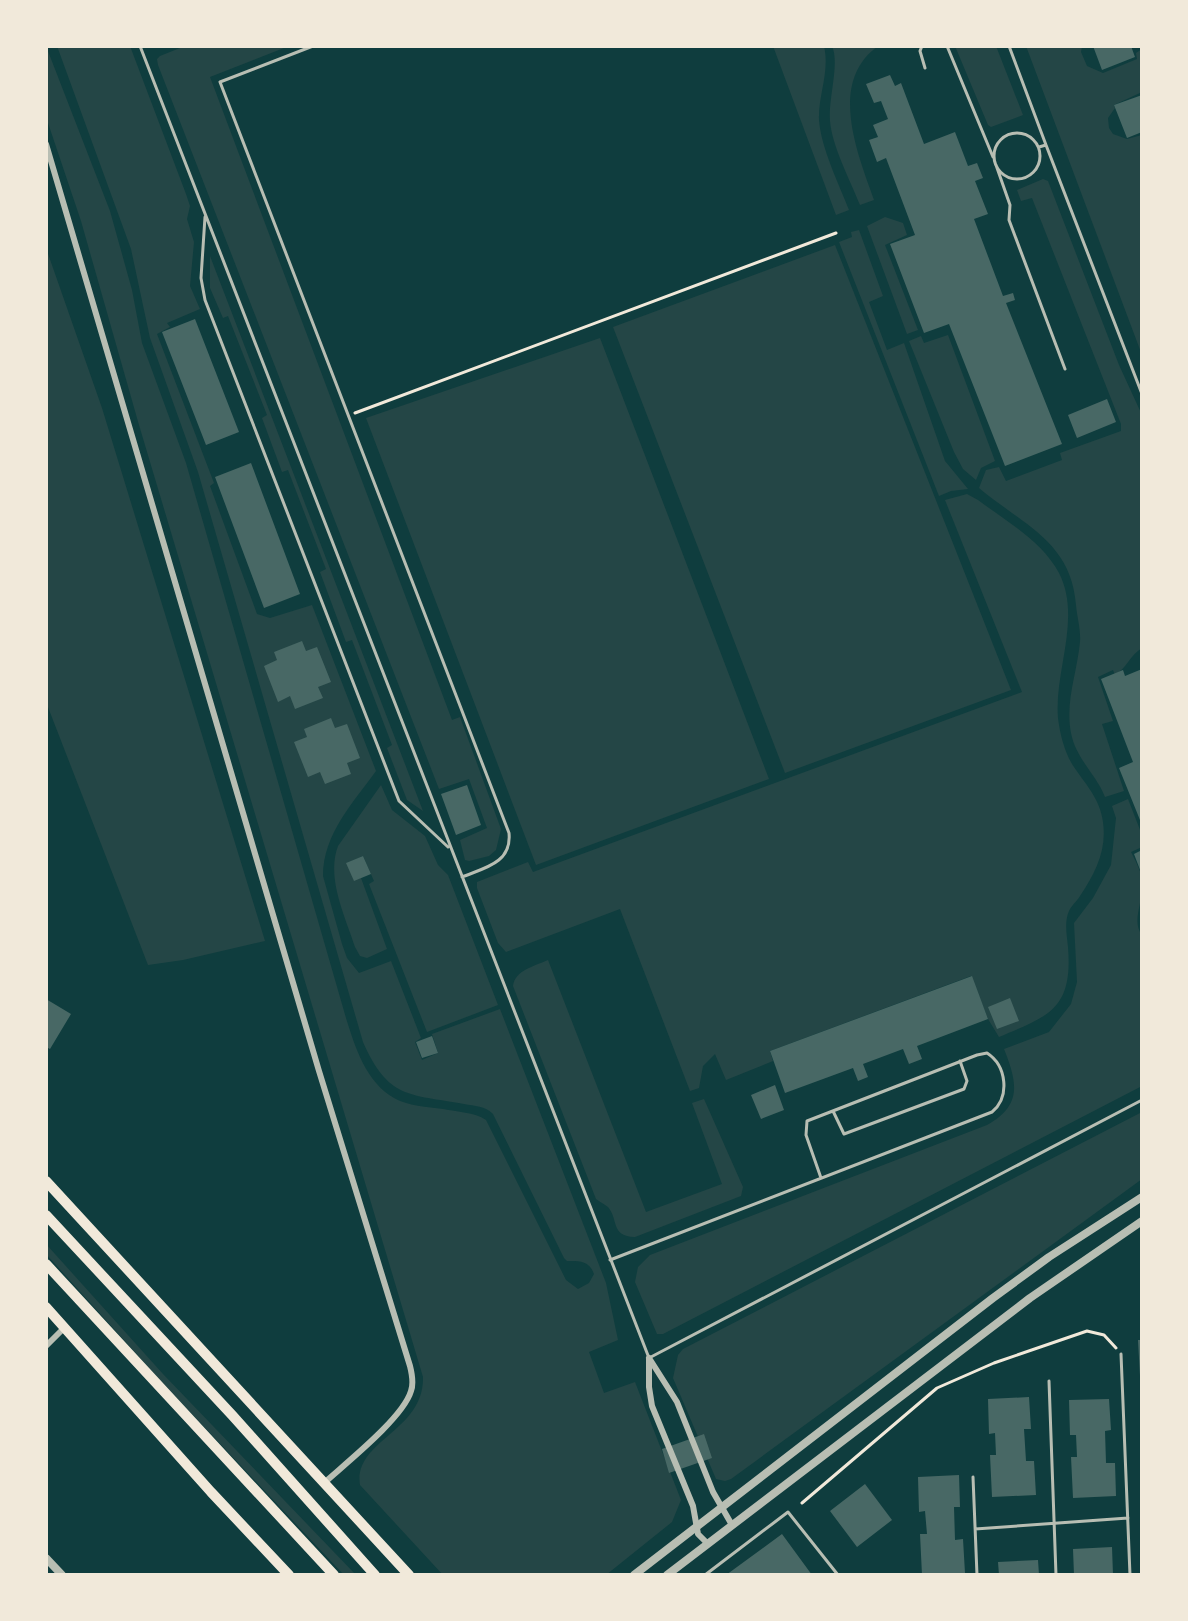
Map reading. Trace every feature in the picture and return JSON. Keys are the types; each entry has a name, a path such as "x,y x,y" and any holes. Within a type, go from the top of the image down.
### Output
{"highway":[{"path":"46,1181 409,1575"},
{"path":"46,1215 375,1575"},
{"path":"46,1264 334,1575"},
{"path":"46,1307 289,1575"}],"street":[{"path":"46,144 319,1071 410,1366 412,1386 403,1406 323,1484"},
{"path":"634,1575 993,1298 1049,1257 1142,1197"},
{"path":"667,1575 1030,1298 1142,1221"},
{"path":"46,1346 64,1328"},
{"path":"649,1358 677,1402 721,1507 732,1525"},
{"path":"649,1358 652,1406 693,1506 696,1527 701,1539 708,1544"},
{"path":"46,1558 62,1575"}],"lane":[{"path":"147,46 141,47 205,215 649,1358 1142,1100"},
{"path":"313,46 220,82 509,833 508,850 503,858 462,877"},
{"path":"922,46 920,51 925,68"},
{"path":"947,46 994,159 1010,205 1009,220 1065,369"},
{"path":"1009,46 1142,394"},
{"path":"994,159 1000,140 1011,133 1030,136 1039,147 1037,168 1026,177 1005,176 996,165"},
{"path":"1039,147 1046,145"},
{"path":"205,215 201,278 205,300 387,771 404,807 451,849"},
{"path":"610,1260 992,1112 1005,1092 995,1057 987,1053 960,1061 807,1121 805,1126 821,1178"},
{"path":"833,1111 844,1134 964,1089 967,1081 960,1061"},
{"path":"1121,1354 1130,1575"},
{"path":"1049,1381 1056,1575"},
{"path":"973,1477 977,1575"},
{"path":"705,1575 788,1512 838,1575"},
{"path":"975,1529 1128,1518"}],"path":[{"path":"348,416 836,233"},
{"path":"802,1503 937,1388 994,1363 1087,1331 1104,1335 1121,1354"}],"shaded area":[{"path":"46,46 110,211 132,290 142,343 186,463 358,1052 376,1083 399,1101 471,1114 486,1120 566,1280 578,1289 589,1283 594,1274 589,1266 564,1258 493,1114 480,1107 402,1091 382,1074 363,1042 198,472 150,338 131,249 57,46 130,46 190,206 187,219 194,242 190,286 200,309 167,323 170,327 157,334 214,483 210,486 257,614 270,618 312,605 376,771 341,820 324,861 323,876 347,958 359,973 391,961 421,1038 415,1042 422,1060 438,1053 432,1034 500,1009 606,1283 618,1340 589,1352 604,1393 635,1382 681,1500 672,1522 606,1575 443,1575 360,1485 361,1470 367,1457 413,1411 420,1396 423,1377 81,221 46,117"},
{"path":"185,46 289,46 210,77 452,720 460,717 501,829 496,850 489,856 465,860 460,840 487,828 469,779 439,789 158,65 160,56"},
{"path":"773,46 824,46 826,65 819,111 820,131 849,210 836,215"},
{"path":"832,46 878,46 863,61 854,78 850,98 855,140 874,200 860,205 831,131 835,62"},
{"path":"955,46 996,46 1023,115 991,127 988,125"},
{"path":"1026,46 1082,46 1081,52 1087,66 1103,73 1137,59 1136,53 1142,49 1142,92 1114,105 1108,118 1113,134 1127,139 1142,135 1142,355"},
{"path":"1043,179 1048,181 1119,365 1142,415 1142,648 1115,675 1113,670 1098,677 1113,721 1102,724 1124,791 1105,797 1077,751 1071,733 1070,699 1080,637 1072,583 1065,565 1042,536 979,488 986,470 999,467 1006,481 1062,460 1060,453 1121,431 1121,424 1032,198 1021,201 1017,190"},
{"path":"885,217 903,223 907,235 885,245 918,330 907,334 867,226"},
{"path":"859,230 883,296 869,302 887,350 904,343 945,461 968,489 939,496 839,242 852,237 851,232"},
{"path":"835,245 1011,690 785,773 613,327"},
{"path":"46,248 102,408 265,941 148,965 46,702"},
{"path":"210,256 423,811 407,800 387,748 392,745 352,640 346,642 320,572 326,569 288,470 282,472 262,418 267,415 228,316 223,318 210,288"},
{"path":"948,335 995,461 981,468 976,480 963,469 954,452 909,341 921,336 924,343"},
{"path":"600,338 769,779 536,865 366,418"},
{"path":"967,494 1033,541 1052,562 1065,590 1068,626 1058,700 1059,724 1069,759 1099,806 1104,833 1095,870 1067,915 1069,968 1062,997 1044,1016 999,1037 988,1019 971,976 770,1051 773,1061 726,1080 715,1054 703,1066 699,1088 690,1091 620,909 506,952 498,943 477,882 528,862 533,872 1022,692 945,500"},
{"path":"381,785 392,810 425,836 438,865 448,875 498,1005 427,1032 369,884 374,881 363,856 347,863 354,880 361,878 387,949 367,958 360,956 335,884 338,846"},
{"path":"1128,799 1142,835 1142,847 1131,852 1143,886 1138,916 1142,935 1142,1086 663,1334 657,1334 635,1282 638,1267 650,1255 987,1125 1007,1109 1012,1101 1014,1082 1004,1049 1049,1032 1071,1004 1077,982 1074,923 1093,898 1111,865 1116,818 1112,806"},
{"path":"548,960 646,1212 722,1184 692,1103 704,1099 743,1187 741,1196 635,1237 618,1230 608,1207 596,1199 513,986 522,972"},
{"path":"1142,1112 1142,1179 731,1479 716,1479 673,1378 678,1355 683,1349"},
{"path":"46,1244 163,1374 356,1575 344,1575 161,1381 46,1254"}],"building":[{"path":"1093,46 1131,46 1135,57 1102,70"},
{"path":"890,75 895,86 901,83 924,144 955,132 968,166 977,163 983,178 975,181 988,214 974,219 1003,296 1013,293 1015,300 1006,303 1062,444 1005,466 949,324 924,333 890,244 915,235 886,158 877,162 869,140 878,137 873,125 888,119 881,101 874,103 866,84"},
{"path":"1142,95 1142,132 1127,138 1114,105"},
{"path":"195,319 239,432 206,445 162,332"},
{"path":"1107,399 1116,422 1077,438 1068,415"},
{"path":"251,463 300,594 264,608 215,477"},
{"path":"302,641 306,651 317,647 331,682 318,687 323,698 295,709 290,696 278,702 264,666 277,660 274,652"},
{"path":"1142,669 1142,825 1119,768 1133,762 1101,679 1123,670 1125,676"},
{"path":"331,718 335,728 347,724 360,758 347,763 351,774 325,784 320,772 308,777 294,742 307,737 304,729"},
{"path":"467,785 481,825 456,835 441,794"},
{"path":"1142,850 1142,875 1134,854"},
{"path":"363,856 371,874 354,881 346,863"},
{"path":"972,976 988,1019 917,1046 922,1059 909,1064 903,1049 863,1064 868,1077 858,1081 853,1068 785,1093 770,1051"},
{"path":"1010,998 1019,1021 997,1029 988,1007"},
{"path":"46,999 71,1014 50,1049 46,1047"},
{"path":"432,1036 438,1053 422,1058 416,1042"},
{"path":"775,1085 784,1110 761,1119 751,1095"},
{"path":"1138,1340 1142,1340 1140,1376"},
{"path":"1029,1397 1031,1429 1024,1429 1026,1461 1034,1461 1036,1495 992,1497 990,1455 996,1455 995,1433 989,1434 988,1399"},
{"path":"1109,1399 1111,1430 1105,1431 1106,1463 1115,1463 1116,1496 1073,1498 1071,1457 1077,1457 1076,1435 1070,1435 1069,1400"},
{"path":"704,1434 712,1458 669,1473 662,1449"},
{"path":"959,1475 960,1507 954,1507 955,1540 963,1539 965,1573 922,1575 920,1534 927,1534 925,1511 919,1512 918,1477"},
{"path":"865,1484 892,1520 857,1547 830,1511"},
{"path":"782,1534 812,1575 726,1575"},
{"path":"1112,1547 1113,1575 1074,1575 1073,1549"},
{"path":"1038,1560 1039,1575 999,1575 998,1562"}]}
